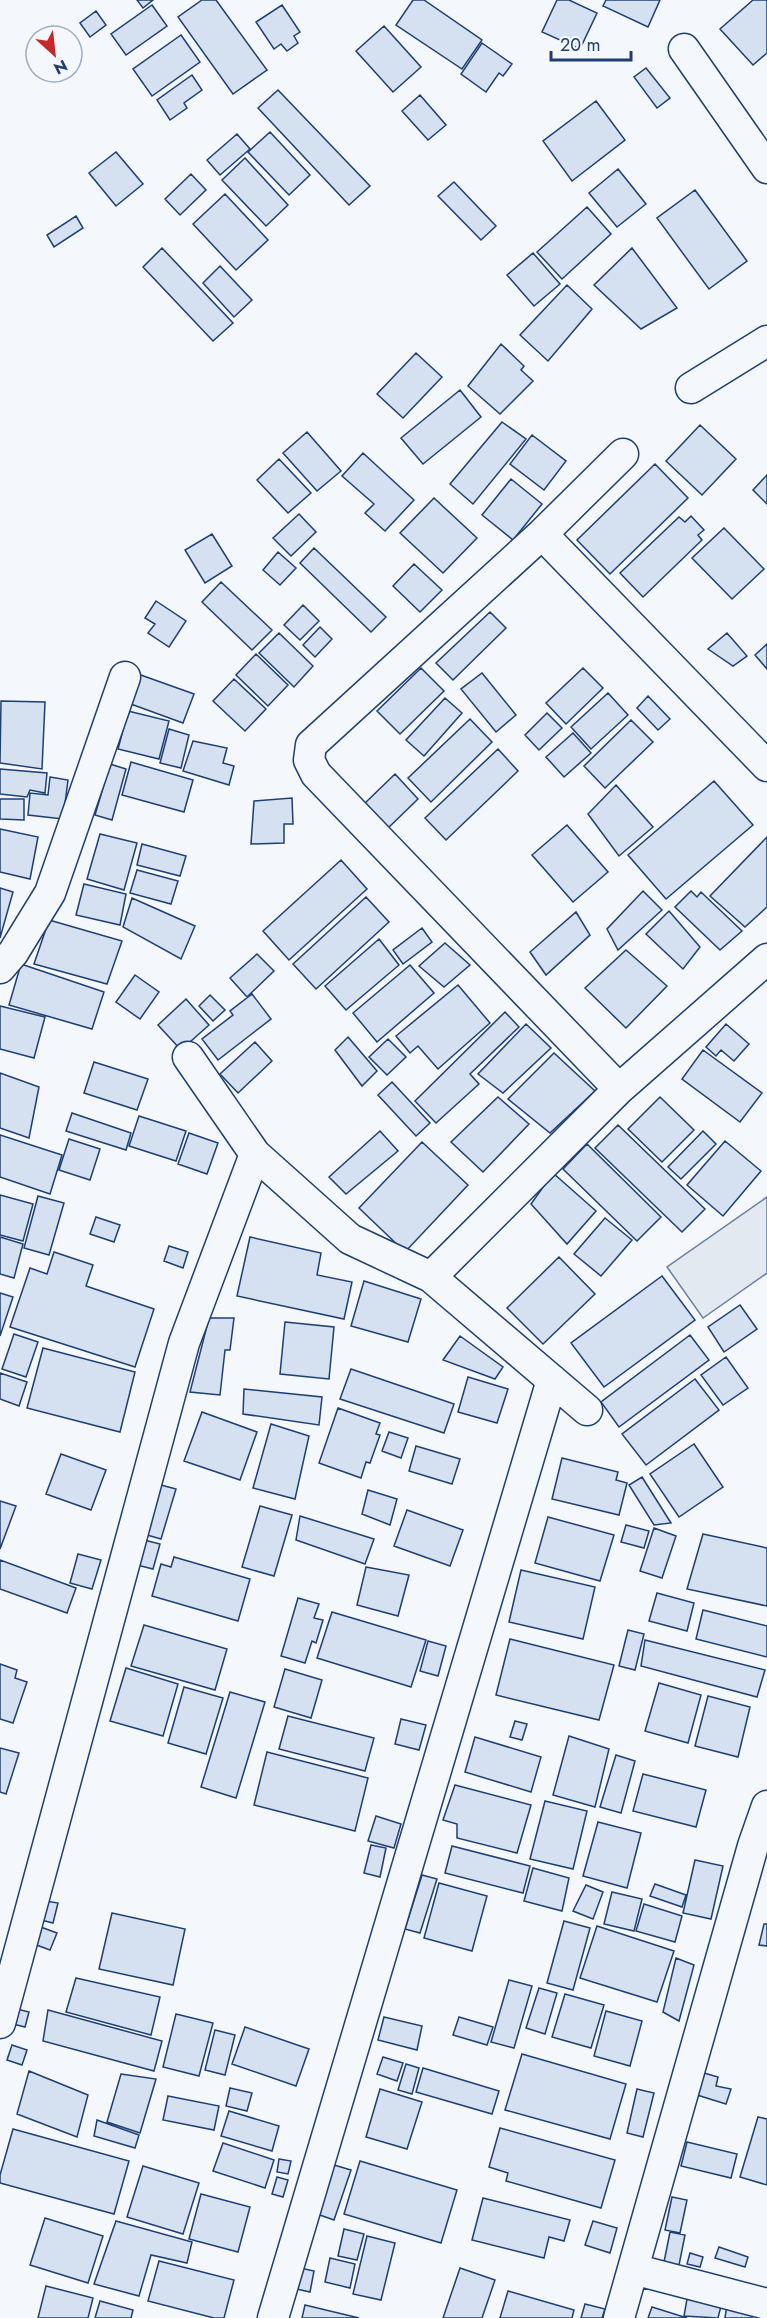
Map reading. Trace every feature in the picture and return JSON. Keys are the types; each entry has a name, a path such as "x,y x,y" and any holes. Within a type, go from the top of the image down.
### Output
{"street":[{"path":"684,48 767,168"},
{"path":"691,388 767,341"},
{"path":"619,1089 316,774 309,760 311,745 542,534 623,454"},
{"path":"542,534 767,766"},
{"path":"0,968 13,953 50,893 125,677"},
{"path":"431,1277 619,1089 767,959"},
{"path":"188,1057 255,1154 350,1239 431,1277 588,1410"},
{"path":"0,2023 184,1343 255,1154"},
{"path":"273,2318 552,1380"},
{"path":"619,2318 753,1846 767,1806"},
{"path":"633,2269 767,2304"}],"shaded area":[{"path":"767,1197 767,1273 703,1318 667,1267"}],"building":[{"path":"137,0 153,0 143,8"},
{"path":"202,0 216,0 267,70 233,94 178,17"},
{"path":"413,0 424,0 482,40 462,69 396,25"},
{"path":"557,0 569,0 597,13 580,49 542,32"},
{"path":"606,0 660,0 648,27 603,6"},
{"path":"753,0 767,0 767,53 753,65 720,29"},
{"path":"152,5 167,26 126,55 111,34"},
{"path":"282,5 300,32 294,36 298,43 287,51 281,44 274,49 256,22"},
{"path":"96,11 106,25 90,37 84,29 84,24 80,23"},
{"path":"384,26 421,67 393,92 356,51"},
{"path":"181,35 200,62 152,96 133,69"},
{"path":"482,43 512,64 503,76 499,73 486,92 461,74"},
{"path":"646,68 670,98 657,108 634,77"},
{"path":"192,75 202,90 184,103 187,108 170,120 157,100"},
{"path":"278,90 370,186 349,205 258,108"},
{"path":"420,95 446,125 428,140 402,111"},
{"path":"596,101 625,140 572,181 543,141"},
{"path":"270,132 310,175 289,195 248,152"},
{"path":"237,134 250,149 220,175 207,160"},
{"path":"116,152 143,184 116,206 89,173"},
{"path":"245,158 288,205 266,226 222,180"},
{"path":"618,169 646,204 617,227 589,193"},
{"path":"191,174 206,190 180,215 165,199"},
{"path":"454,182 496,226 481,240 438,196"},
{"path":"695,190 747,261 709,289 657,218"},
{"path":"225,194 268,240 236,270 193,224"},
{"path":"587,207 611,234 562,279 537,252"},
{"path":"76,216 83,228 54,247 47,235"},
{"path":"162,248 233,323 213,341 143,267"},
{"path":"632,248 677,308 641,329 594,285"},
{"path":"533,253 560,284 534,306 507,275"},
{"path":"220,266 252,300 234,317 203,283"},
{"path":"567,285 592,309 548,361 520,335"},
{"path":"501,344 524,366 521,370 533,381 500,414 468,386"},
{"path":"416,353 442,377 403,418 377,394"},
{"path":"460,390 481,417 423,464 401,438"},
{"path":"502,422 526,439 473,504 450,484"},
{"path":"700,425 736,459 702,495 666,461"},
{"path":"307,432 341,471 317,491 283,453"},
{"path":"532,435 566,461 544,490 510,464"},
{"path":"363,453 414,500 385,531 365,513 374,504 342,476"},
{"path":"279,459 311,493 288,513 257,480"},
{"path":"655,464 688,498 610,574 577,540"},
{"path":"767,475 767,504 753,490"},
{"path":"511,479 542,504 513,540 482,515"},
{"path":"434,498 477,538 443,573 400,533"},
{"path":"299,514 316,532 291,556 273,538"},
{"path":"691,516 704,530 698,535 702,540 643,597 620,573 679,517 685,522"},
{"path":"724,528 764,569 732,599 692,558"},
{"path":"212,534 232,566 205,583 185,550"},
{"path":"314,548 386,617 371,632 300,563"},
{"path":"278,552 296,568 280,585 263,570"},
{"path":"414,564 442,590 420,612 393,586"},
{"path":"221,582 272,630 252,650 202,602"},
{"path":"156,601 186,621 169,647 148,633 155,624 145,618"},
{"path":"303,605 319,621 300,640 284,625"},
{"path":"490,612 506,628 453,680 436,663"},
{"path":"320,627 332,639 315,657 303,645"},
{"path":"279,633 313,666 294,687 259,653"},
{"path":"727,633 747,656 733,666 708,649"},
{"path":"767,644 767,669 755,655"},
{"path":"256,654 288,685 268,706 236,675"},
{"path":"421,668 444,691 400,734 377,711"},
{"path":"583,668 603,688 566,724 546,703"},
{"path":"482,673 516,715 496,732 461,689"},
{"path":"138,674 194,694 183,723 128,703"},
{"path":"234,679 266,709 245,731 213,701"},
{"path":"608,693 628,715 591,749 571,727"},
{"path":"648,696 670,719 658,730 637,708"},
{"path":"445,698 462,713 424,756 406,740"},
{"path":"1,701 45,702 42,769 0,763"},
{"path":"128,711 169,721 159,759 118,749"},
{"path":"547,713 562,728 539,750 525,735"},
{"path":"470,719 492,742 431,802 408,778"},
{"path":"631,720 653,742 605,788 584,766"},
{"path":"169,729 189,735 181,768 160,763"},
{"path":"573,733 591,753 564,777 546,757"},
{"path":"193,741 227,748 223,763 234,766 229,785 183,771"},
{"path":"498,749 518,771 446,840 425,818"},
{"path":"131,762 193,780 184,812 122,795"},
{"path":"110,764 126,769 112,820 95,815"},
{"path":"0,769 47,773 45,793 30,790 27,797 0,794"},
{"path":"395,774 418,799 385,831 361,807"},
{"path":"50,777 68,780 63,819 28,815 30,793 48,795"},
{"path":"714,781 753,825 666,899 628,855"},
{"path":"616,785 653,827 619,856 588,814"},
{"path":"292,798 293,824 284,824 284,843 251,844 254,801"},
{"path":"0,799 24,799 24,820 0,819"},
{"path":"567,825 608,872 573,902 532,855"},
{"path":"0,829 38,837 30,879 0,872"},
{"path":"100,834 137,843 124,890 87,879"},
{"path":"767,837 767,907 745,927 710,896"},
{"path":"142,844 186,856 180,876 137,865"},
{"path":"341,860 367,889 289,960 263,931"},
{"path":"137,870 178,881 171,904 130,893"},
{"path":"84,884 126,894 120,925 76,915"},
{"path":"0,888 13,892 0,938"},
{"path":"643,891 662,910 618,950 607,929"},
{"path":"691,891 697,897 701,892 742,931 720,950 675,907"},
{"path":"366,897 389,922 316,989 293,964"},
{"path":"132,898 195,926 181,959 123,927"},
{"path":"669,911 700,947 683,969 646,934"},
{"path":"576,912 590,935 546,975 530,952"},
{"path":"49,920 122,941 107,984 34,964"},
{"path":"422,928 432,942 403,964 393,950"},
{"path":"379,939 399,965 346,1010 325,986"},
{"path":"445,943 470,965 444,987 419,966"},
{"path":"626,950 667,986 626,1028 585,988"},
{"path":"257,954 274,971 247,997 230,978"},
{"path":"21,964 104,992 92,1029 9,1005"},
{"path":"410,965 434,993 377,1042 353,1013"},
{"path":"135,975 159,992 140,1019 116,1002"},
{"path":"458,985 490,1023 438,1069 418,1046 410,1053 396,1036"},
{"path":"252,994 271,1019 218,1060 202,1039 233,1015 230,1011"},
{"path":"210,995 225,1010 213,1021 199,1006"},
{"path":"186,999 209,1025 181,1050 158,1025"},
{"path":"0,1006 45,1017 34,1058 0,1049"},
{"path":"505,1012 519,1027 470,1074 479,1084 436,1123 415,1101"},
{"path":"526,1024 551,1048 503,1093 478,1074"},
{"path":"726,1024 749,1044 734,1061 721,1050 716,1056 706,1047"},
{"path":"348,1037 377,1071 362,1086 335,1050"},
{"path":"388,1039 406,1057 387,1075 369,1057"},
{"path":"255,1042 272,1061 238,1093 220,1074"},
{"path":"703,1050 762,1093 740,1122 682,1079"},
{"path":"554,1053 595,1091 550,1133 508,1099"},
{"path":"94,1062 148,1079 137,1110 84,1093"},
{"path":"0,1073 39,1087 29,1138 0,1128"},
{"path":"392,1082 430,1123 416,1136 378,1095"},
{"path":"498,1097 529,1124 483,1172 451,1142"},
{"path":"660,1097 694,1130 662,1162 628,1129"},
{"path":"72,1113 131,1133 126,1150 66,1131"},
{"path":"139,1116 186,1131 176,1161 129,1146"},
{"path":"618,1125 705,1209 682,1232 595,1148"},
{"path":"380,1131 398,1151 346,1194 329,1177"},
{"path":"703,1131 716,1144 681,1179 668,1167"},
{"path":"189,1133 218,1143 207,1174 178,1164"},
{"path":"0,1135 62,1155 50,1194 0,1177"},
{"path":"69,1139 100,1149 90,1180 59,1170"},
{"path":"725,1141 761,1171 723,1216 687,1185"},
{"path":"422,1142 468,1185 405,1252 359,1208"},
{"path":"587,1144 661,1217 637,1241 563,1169"},
{"path":"553,1173 596,1211 567,1244 531,1204"},
{"path":"0,1195 33,1204 23,1241 0,1235"},
{"path":"38,1196 64,1203 49,1255 24,1248"},
{"path":"96,1217 120,1225 114,1242 90,1234"},
{"path":"605,1218 632,1240 601,1276 574,1254"},
{"path":"0,1237 23,1244 14,1278 0,1274"},
{"path":"250,1237 321,1253 317,1275 352,1282 344,1319 237,1296"},
{"path":"169,1246 188,1252 183,1268 164,1261"},
{"path":"54,1252 93,1265 86,1286 154,1309 135,1367 10,1327 30,1268 47,1274"},
{"path":"559,1257 595,1294 543,1344 507,1308"},
{"path":"662,1276 695,1320 604,1387 571,1343"},
{"path":"364,1281 421,1299 408,1342 351,1326"},
{"path":"0,1293 13,1297 0,1336"},
{"path":"740,1305 757,1329 724,1352 708,1327"},
{"path":"209,1318 234,1318 230,1350 225,1350 220,1395 190,1392"},
{"path":"285,1322 334,1327 329,1379 280,1374"},
{"path":"14,1334 38,1342 26,1377 2,1369"},
{"path":"690,1335 709,1360 619,1427 601,1402"},
{"path":"460,1336 503,1367 495,1379 443,1360"},
{"path":"43,1348 135,1372 120,1432 27,1408"},
{"path":"726,1357 748,1388 723,1405 701,1375"},
{"path":"351,1369 454,1404 444,1433 340,1399"},
{"path":"0,1373 27,1382 19,1406 0,1399"},
{"path":"468,1377 508,1389 497,1423 458,1412"},
{"path":"695,1379 719,1410 646,1465 622,1434"},
{"path":"244,1389 322,1397 319,1425 243,1414"},
{"path":"338,1408 380,1423 376,1434 380,1435 370,1463 366,1462 361,1478 319,1463"},
{"path":"202,1412 257,1432 240,1480 184,1461"},
{"path":"271,1424 309,1436 295,1499 253,1488"},
{"path":"389,1432 408,1438 401,1458 382,1451"},
{"path":"694,1444 723,1487 679,1517 650,1474"},
{"path":"416,1446 460,1459 452,1484 409,1471"},
{"path":"61,1454 106,1470 91,1510 46,1494"},
{"path":"562,1458 618,1472 616,1480 627,1483 619,1515 552,1499"},
{"path":"642,1477 671,1523 654,1525 629,1485"},
{"path":"161,1485 176,1489 161,1539 147,1535"},
{"path":"368,1490 397,1499 390,1525 362,1514"},
{"path":"0,1501 16,1506 0,1549"},
{"path":"260,1506 292,1515 274,1576 242,1567"},
{"path":"407,1510 463,1530 450,1566 394,1546"},
{"path":"300,1516 374,1539 365,1564 296,1540"},
{"path":"548,1517 614,1535 600,1581 535,1563"},
{"path":"626,1525 649,1531 644,1548 621,1542"},
{"path":"654,1528 676,1536 662,1578 640,1571"},
{"path":"703,1534 767,1548 767,1606 687,1589"},
{"path":"144,1540 160,1544 153,1569 137,1565"},
{"path":"78,1554 101,1560 92,1589 70,1583"},
{"path":"174,1557 250,1579 238,1621 152,1596 161,1564 171,1567"},
{"path":"0,1560 76,1588 67,1613 0,1589"},
{"path":"366,1567 409,1575 398,1616 357,1605"},
{"path":"521,1570 595,1587 583,1639 509,1622"},
{"path":"657,1593 694,1603 687,1631 649,1621"},
{"path":"298,1598 319,1604 314,1618 323,1620 316,1643 312,1641 305,1663 281,1656"},
{"path":"703,1610 767,1626 767,1657 696,1639"},
{"path":"332,1612 426,1640 411,1687 317,1658"},
{"path":"144,1625 227,1649 215,1690 131,1666"},
{"path":"628,1630 644,1634 635,1670 619,1666"},
{"path":"510,1639 614,1665 599,1720 496,1695"},
{"path":"645,1640 765,1670 757,1697 641,1666"},
{"path":"428,1641 446,1646 438,1676 420,1671"},
{"path":"0,1664 17,1670 15,1678 27,1682 13,1723 0,1719"},
{"path":"126,1668 178,1684 163,1736 110,1721"},
{"path":"285,1669 322,1680 311,1718 274,1707"},
{"path":"659,1683 701,1695 688,1743 645,1731"},
{"path":"184,1687 223,1698 206,1754 168,1743"},
{"path":"230,1692 265,1702 236,1798 201,1787"},
{"path":"708,1696 750,1707 738,1757 695,1746"},
{"path":"288,1716 374,1738 365,1771 279,1749"},
{"path":"401,1719 426,1725 419,1750 395,1744"},
{"path":"515,1721 527,1724 522,1740 510,1737"},
{"path":"569,1736 609,1749 595,1807 553,1795"},
{"path":"475,1737 541,1757 531,1792 465,1772"},
{"path":"0,1748 19,1753 6,1794 0,1792"},
{"path":"267,1752 368,1778 355,1831 254,1805"},
{"path":"616,1755 635,1761 621,1813 600,1807"},
{"path":"643,1774 706,1790 696,1827 633,1811"},
{"path":"455,1785 531,1805 517,1853 457,1838 457,1824 443,1820"},
{"path":"545,1801 587,1811 573,1869 530,1859"},
{"path":"376,1816 401,1824 394,1848 368,1841"},
{"path":"598,1822 641,1833 627,1888 583,1876"},
{"path":"371,1845 386,1848 380,1877 364,1873"},
{"path":"452,1846 530,1866 523,1893 445,1873"},
{"path":"695,1860 723,1866 711,1919 683,1913"},
{"path":"533,1868 569,1878 562,1911 524,1901"},
{"path":"422,1875 437,1879 420,1933 405,1929"},
{"path":"439,1883 487,1896 472,1951 424,1938"},
{"path":"655,1884 686,1895 682,1907 650,1896"},
{"path":"586,1885 603,1892 593,1919 573,1911"},
{"path":"612,1892 642,1899 634,1931 604,1924"},
{"path":"46,1901 58,1903 53,1923 41,1920"},
{"path":"644,1904 682,1916 675,1942 636,1931"},
{"path":"112,1913 185,1929 173,1985 99,1969"},
{"path":"564,1921 590,1928 573,1990 547,1983"},
{"path":"764,1924 767,1924 767,1946 759,1945"},
{"path":"38,1926 57,1933 50,1950 31,1943"},
{"path":"597,1926 674,1951 657,2002 580,1978"},
{"path":"676,1958 694,1965 679,2021 663,2012"},
{"path":"76,1978 160,1997 151,2035 66,2012"},
{"path":"509,1980 532,1986 514,2048 491,2042"},
{"path":"539,1988 557,1993 545,2034 526,2028"},
{"path":"565,1994 604,2005 591,2048 552,2037"},
{"path":"13,2008 29,2012 25,2027 9,2023"},
{"path":"48,2010 162,2041 154,2071 43,2041"},
{"path":"606,2011 642,2021 630,2066 594,2056"},
{"path":"176,2014 213,2023 199,2076 163,2067"},
{"path":"384,2017 422,2026 417,2050 378,2040"},
{"path":"459,2017 493,2027 487,2045 453,2035"},
{"path":"245,2027 309,2049 296,2086 232,2064"},
{"path":"215,2030 235,2035 225,2075 205,2070"},
{"path":"12,2045 27,2050 22,2065 7,2060"},
{"path":"522,2054 626,2084 610,2139 505,2110"},
{"path":"383,2057 403,2063 397,2081 377,2074"},
{"path":"406,2064 419,2068 412,2094 398,2090"},
{"path":"423,2068 499,2091 492,2114 416,2092"},
{"path":"29,2071 88,2095 77,2137 17,2114"},
{"path":"704,2073 718,2077 716,2086 731,2089 726,2104 697,2095"},
{"path":"121,2074 156,2079 140,2133 107,2122"},
{"path":"230,2088 252,2093 247,2111 226,2106"},
{"path":"380,2089 422,2102 407,2149 366,2137"},
{"path":"637,2089 654,2093 643,2137 627,2133"},
{"path":"168,2096 219,2106 214,2130 163,2120"},
{"path":"229,2111 279,2126 272,2151 221,2136"},
{"path":"758,2117 767,2119 767,2185 740,2177"},
{"path":"97,2120 139,2135 135,2148 94,2136"},
{"path":"500,2128 615,2160 601,2208 506,2181 508,2173 489,2167"},
{"path":"13,2129 129,2161 114,2214 0,2183 0,2175"},
{"path":"687,2142 737,2154 731,2178 681,2166"},
{"path":"223,2143 274,2160 265,2188 213,2171"},
{"path":"279,2159 291,2161 288,2174 277,2172"},
{"path":"360,2161 457,2190 441,2243 344,2214"},
{"path":"334,2165 351,2170 334,2220 317,2214"},
{"path":"143,2166 199,2183 183,2234 127,2217"},
{"path":"277,2177 288,2180 283,2197 272,2194"},
{"path":"201,2194 250,2207 238,2252 189,2239"},
{"path":"672,2197 687,2200 680,2233 665,2230"},
{"path":"483,2198 570,2220 564,2241 549,2237 544,2258 472,2240"},
{"path":"45,2218 103,2236 88,2283 30,2265"},
{"path":"116,2221 192,2242 187,2263 151,2255 139,2296 94,2284"},
{"path":"593,2221 617,2228 610,2253 585,2245"},
{"path":"344,2229 364,2234 357,2260 338,2256"},
{"path":"670,2232 685,2235 679,2265 664,2262"},
{"path":"367,2236 395,2243 381,2300 353,2294"},
{"path":"719,2247 748,2257 745,2267 715,2258"},
{"path":"690,2253 703,2257 700,2267 687,2264"},
{"path":"330,2258 355,2264 350,2288 325,2282"},
{"path":"159,2261 234,2280 224,2318 214,2318 148,2301"},
{"path":"296,2267 314,2271 310,2292 292,2288"},
{"path":"460,2268 495,2280 482,2318 443,2318"},
{"path":"46,2286 93,2298 88,2318 38,2318"},
{"path":"508,2291 574,2310 572,2318 500,2318"},
{"path":"687,2299 721,2306 718,2318 684,2316"},
{"path":"100,2301 133,2310 131,2318 95,2318"},
{"path":"585,2304 605,2309 602,2318 581,2318"},
{"path":"727,2304 753,2310 752,2318 725,2318"},
{"path":"305,2305 359,2318 302,2318"},
{"path":"652,2307 687,2318 648,2318"}]}
